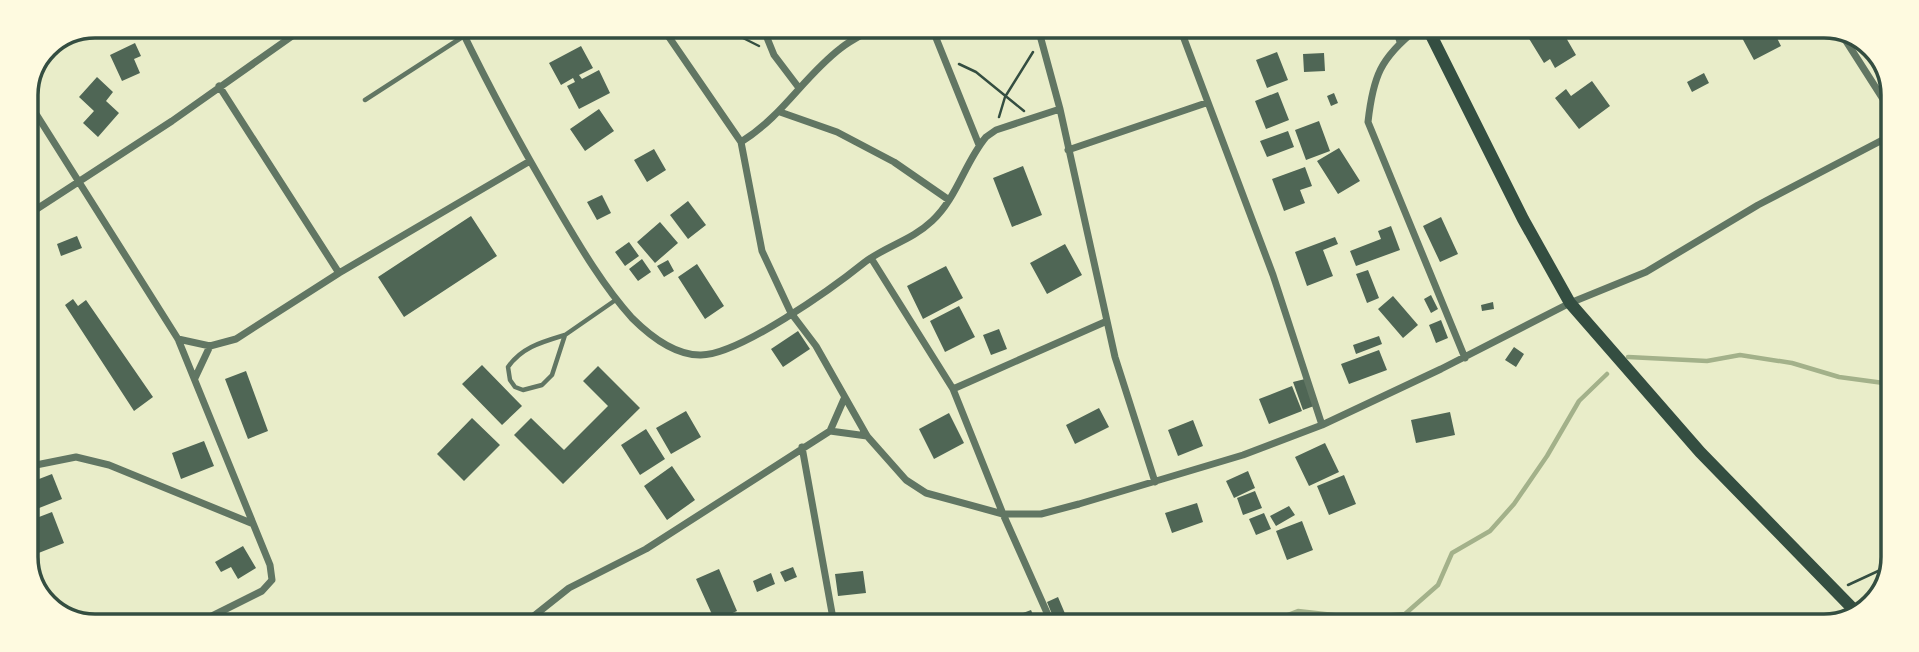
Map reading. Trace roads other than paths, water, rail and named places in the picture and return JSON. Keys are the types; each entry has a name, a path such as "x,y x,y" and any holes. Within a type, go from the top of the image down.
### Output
{"main road":[{"path":"1432,38 1523,219 1570,303 1700,452 1851,606"}],"street":[{"path":"38,208 287,38"},
{"path":"465,38 530,161 576,239 618,299 632,317 665,345 701,355 719,352 791,313 871,258 904,243 932,222 949,200 979,145 996,130 1060,109"},
{"path":"670,38 741,142 762,251 791,313 816,346 867,436 906,480 926,493 1003,514 1041,514 1243,455 1322,425 1465,358 1570,303 1646,272 1758,205 1880,141"},
{"path":"767,38 774,55 799,88"},
{"path":"741,142 780,112 799,88 842,47 857,38"},
{"path":"937,38 979,145"},
{"path":"1040,38 1060,109 1107,321 1155,482"},
{"path":"1183,38 1273,275 1322,425"},
{"path":"1399,38 1400,42"},
{"path":"1405,38 1373,80 1368,122 1465,358"},
{"path":"1848,44 1880,94"},
{"path":"219,86 339,274"},
{"path":"1069,150 1206,103"},
{"path":"780,112 837,132 894,162 949,200"},
{"path":"38,116 81,180 178,339 270,565 272,580 262,591 216,614"},
{"path":"178,339 210,346 236,339 339,274 530,161"},
{"path":"871,258 953,389 1003,514 1048,614"},
{"path":"953,389 1107,321"},
{"path":"195,378 210,346"},
{"path":"536,614 569,588 646,549 830,430 844,399"},
{"path":"830,430 867,436"},
{"path":"802,447 832,614"},
{"path":"39,464 76,457 109,465 251,523"}],"lane":[{"path":"365,100 461,38"},
{"path":"565,335 552,375 542,385 531,389 515,387 510,380 508,367 524,349 565,335 618,299"}],"waterway":[{"path":"1628,357 1707,361 1740,355 1792,363 1839,377 1881,383"},
{"path":"1405,614 1438,585 1452,553 1490,531 1514,504 1547,456 1579,401 1607,374"},
{"path":"1290,614 1298,611 1325,614"}]}
